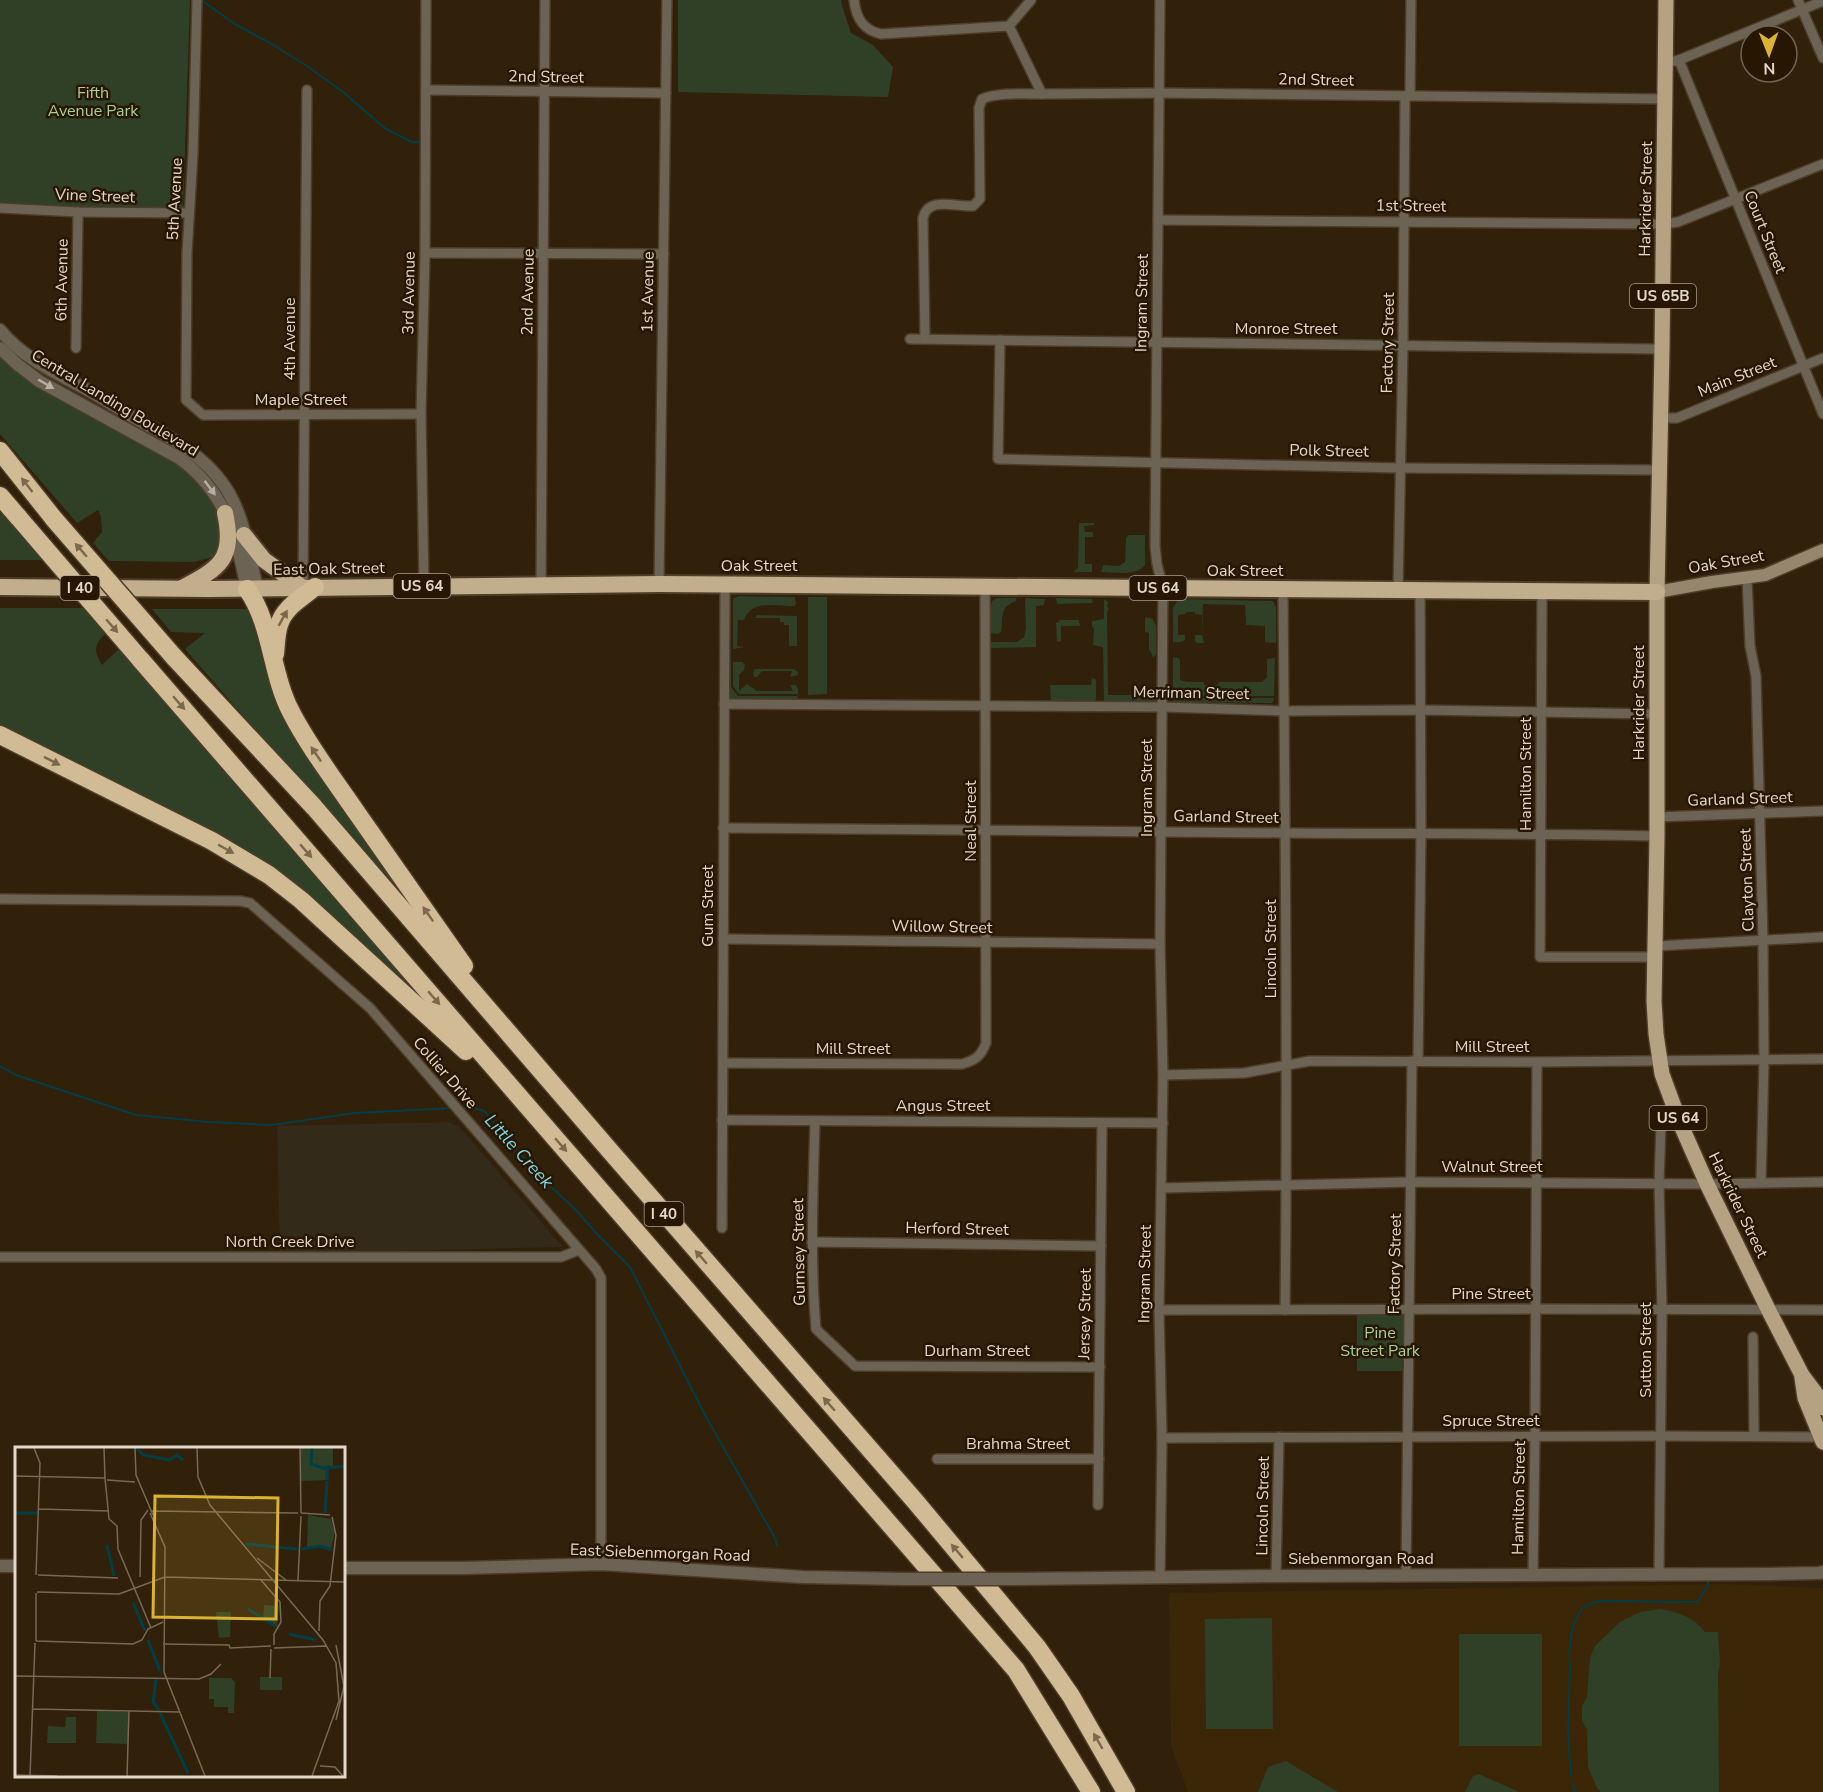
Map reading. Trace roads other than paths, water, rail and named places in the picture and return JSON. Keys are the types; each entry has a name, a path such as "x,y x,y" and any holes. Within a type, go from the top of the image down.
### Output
{"highway":[{"name":"I 40","path":"0,451 54,519 174,657 314,807 915,1501 1037,1647 1071,1696 1126,1792"},
{"name":"I 40","path":"0,496 1016,1670 1090,1792"},
{"path":"181,589 219,565 225,555 229,544 229,530 225,513"},
{"path":"244,535 264,560 309,588 282,617 278,629 274,662"},
{"name":"Oak Street","path":"659,584 1657,592"},
{"name":"East Oak Street","path":"0,587 181,589 659,584"},
{"path":"252,588 288,706 310,746 521,1048"},
{"path":"0,735 212,841 277,881 311,909 528,1107"}],"main road":[{"name":"Harkrider Street","path":"1666,0 1672,62 1665,99 1657,592 1654,1001 1656,1034 1667,1092 1707,1184 1802,1375 1817,1395 1823,1408"},
{"name":"Oak Street","path":"1657,592 1712,582 1746,579 1776,572 1823,550"},
{"name":"Harkrider Street","path":"1802,1375 1805,1398 1822,1440"}],"street":[{"name":"3rd Avenue","path":"424,586 421,414 425,253 426,0"},
{"name":"2nd Avenue","path":"541,584 545,0"},
{"name":"1st Avenue","path":"659,584 667,0"},
{"path":"854,0 857,15 864,26 871,32 881,34 1009,26 1030,0"},
{"name":"Ingram Street","path":"1160,0 1155,462 1155,546 1163,588 1160,944 1163,1075 1159,1310 1162,1438 1160,1578"},
{"name":"Factory Street","path":"1398,590 1404,221 1411,0"},
{"path":"1798,0 1823,58"},
{"name":"5th Avenue","path":"186,400 187,253 193,154 197,1"},
{"path":"1672,62 1823,1"},
{"path":"1009,26 1042,94"},
{"name":"Court Street","path":"1672,62 1737,200 1823,414"},
{"name":"4th Avenue","path":"307,90 304,415 309,588"},
{"name":"2nd Street","path":"426,90 666,93"},
{"name":"2nd Street","path":"925,339 924,211 929,206 938,204 973,206 980,199 980,108 982,99 987,97 1159,93 1665,99"},
{"name":"1st Street","path":"1158,220 1664,224 1678,222 1823,165"},
{"name":"Vine Street","path":"0,208 78,212 189,213"},
{"name":"6th Avenue","path":"76,348 78,212"},
{"path":"425,253 664,254"},
{"name":"Central Landing Boulevard","path":"0,330 46,369 82,387 168,437 198,457 213,471 233,501 244,535 252,588"},
{"name":"Monroe Street","path":"910,339 1662,349"},
{"name":"Polk Street","path":"1000,340 998,459 1400,468 1660,470"},
{"name":"Central Landing Boulevard","path":"0,348 39,381 185,463 206,482 235,533 252,588"},
{"name":"Main Street","path":"1661,418 1677,418 1823,358"},
{"name":"Maple Street","path":"186,400 203,415 421,414"},
{"name":"Clayton Street","path":"1746,579 1750,646 1756,676 1760,813 1764,1060 1761,1182"},
{"name":"Gum Street","path":"722,1228 725,584"},
{"name":"Neal Street","path":"981,1055 986,1043 985,586"},
{"name":"Lincoln Street","path":"1283,589 1287,1185 1285,1310"},
{"name":"Factory Street","path":"1406,1575 1411,1182 1421,833 1420,590"},
{"name":"Hamilton Street","path":"1542,591 1540,957 1656,951"},
{"name":"Merriman Street","path":"724,704 1656,714"},
{"name":"Garland Street","path":"1657,817 1823,811"},
{"name":"Garland Street","path":"723,828 986,828 1657,836"},
{"name":"Collier Drive","path":"0,898 250,903 370,1008 596,1269 601,1278 601,1564"},
{"path":"1656,951 1763,940 1823,937"},
{"name":"Willow Street","path":"723,939 1160,944"},
{"name":"Mill Street","path":"723,1063 962,1064 981,1055"},
{"name":"Mill Street","path":"1163,1075 1244,1073 1310,1061 1538,1062 1823,1059"},
{"name":"Hamilton Street","path":"1533,1574 1538,1062"},
{"name":"Angus Street","path":"723,1120 1163,1123"},
{"name":"Gurnsey Street","path":"815,1120 812,1242 816,1329 855,1366"},
{"name":"Jersey Street","path":"1098,1505 1102,1123"},
{"name":"Sutton Street","path":"1659,1574 1662,1310 1659,1183 1661,1125"},
{"name":"Walnut Street","path":"1162,1188 1411,1182 1707,1184 1823,1182"},
{"name":"Herford Street","path":"812,1242 1101,1246"},
{"name":"North Creek Drive","path":"0,1257 561,1257 579,1250"},
{"name":"Pine Street","path":"1159,1310 1823,1310"},
{"path":"1753,1337 1754,1436"},
{"name":"Durham Street","path":"855,1366 1100,1367"},
{"name":"Spruce Street","path":"1162,1438 1754,1436 1822,1440"},
{"name":"Lincoln Street","path":"1276,1575 1279,1437"},
{"name":"Brahma Street","path":"937,1459 1099,1459"},
{"name":"East Siebenmorgan Road","path":"345,1568 601,1564 802,1577 903,1579"},
{"name":"Siebenmorgan Road","path":"903,1579 1276,1575 1822,1574"}],"waterway":[{"path":"201,0 235,24 307,66 343,92 386,129 412,142 420,142"},
{"name":"Little Creek","path":"0,1066 16,1075 136,1115 209,1122 272,1125 355,1113 454,1108"},
{"name":"Little Creek","path":"462,1108 484,1111 537,1174 575,1209 630,1267 706,1417 775,1538 777,1546"},
{"path":"1569,1656 1575,1622 1581,1610 1588,1605 1601,1601 1697,1602 1708,1586 1708,1581"},
{"path":"1570,1661 1568,1733 1571,1776"},
{"path":"1573,1784 1575,1792"}],"park label":[{"name":"Fifth Avenue Park","path":"93,102"},
{"name":"Pine Street Park","path":"1380,1342"}]}
